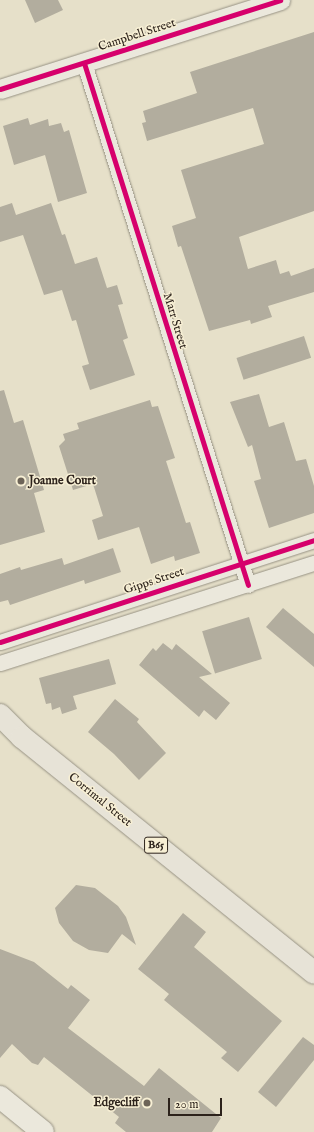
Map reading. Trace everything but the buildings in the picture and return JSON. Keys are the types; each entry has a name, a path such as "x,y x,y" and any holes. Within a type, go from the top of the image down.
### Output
{"main road":[{"name":"Corrimal Street","path":"0,715 22,737 314,973"},
{"path":"0,1098 43,1132"}],"street":[{"name":"Campbell Street","path":"0,89 280,0"},
{"name":"Marr Street","path":"84,63 248,585"},
{"name":"Gipps Street","path":"0,642 314,540"},
{"path":"0,663 314,563"}],"cycle path":[{"path":"0,89 280,0"},
{"path":"84,63 248,585"},
{"path":"0,642 314,540"}],"place":[{"name":"Joanne Court","path":"21,481"},
{"name":"Edgecliff","path":"147,1103"}]}
